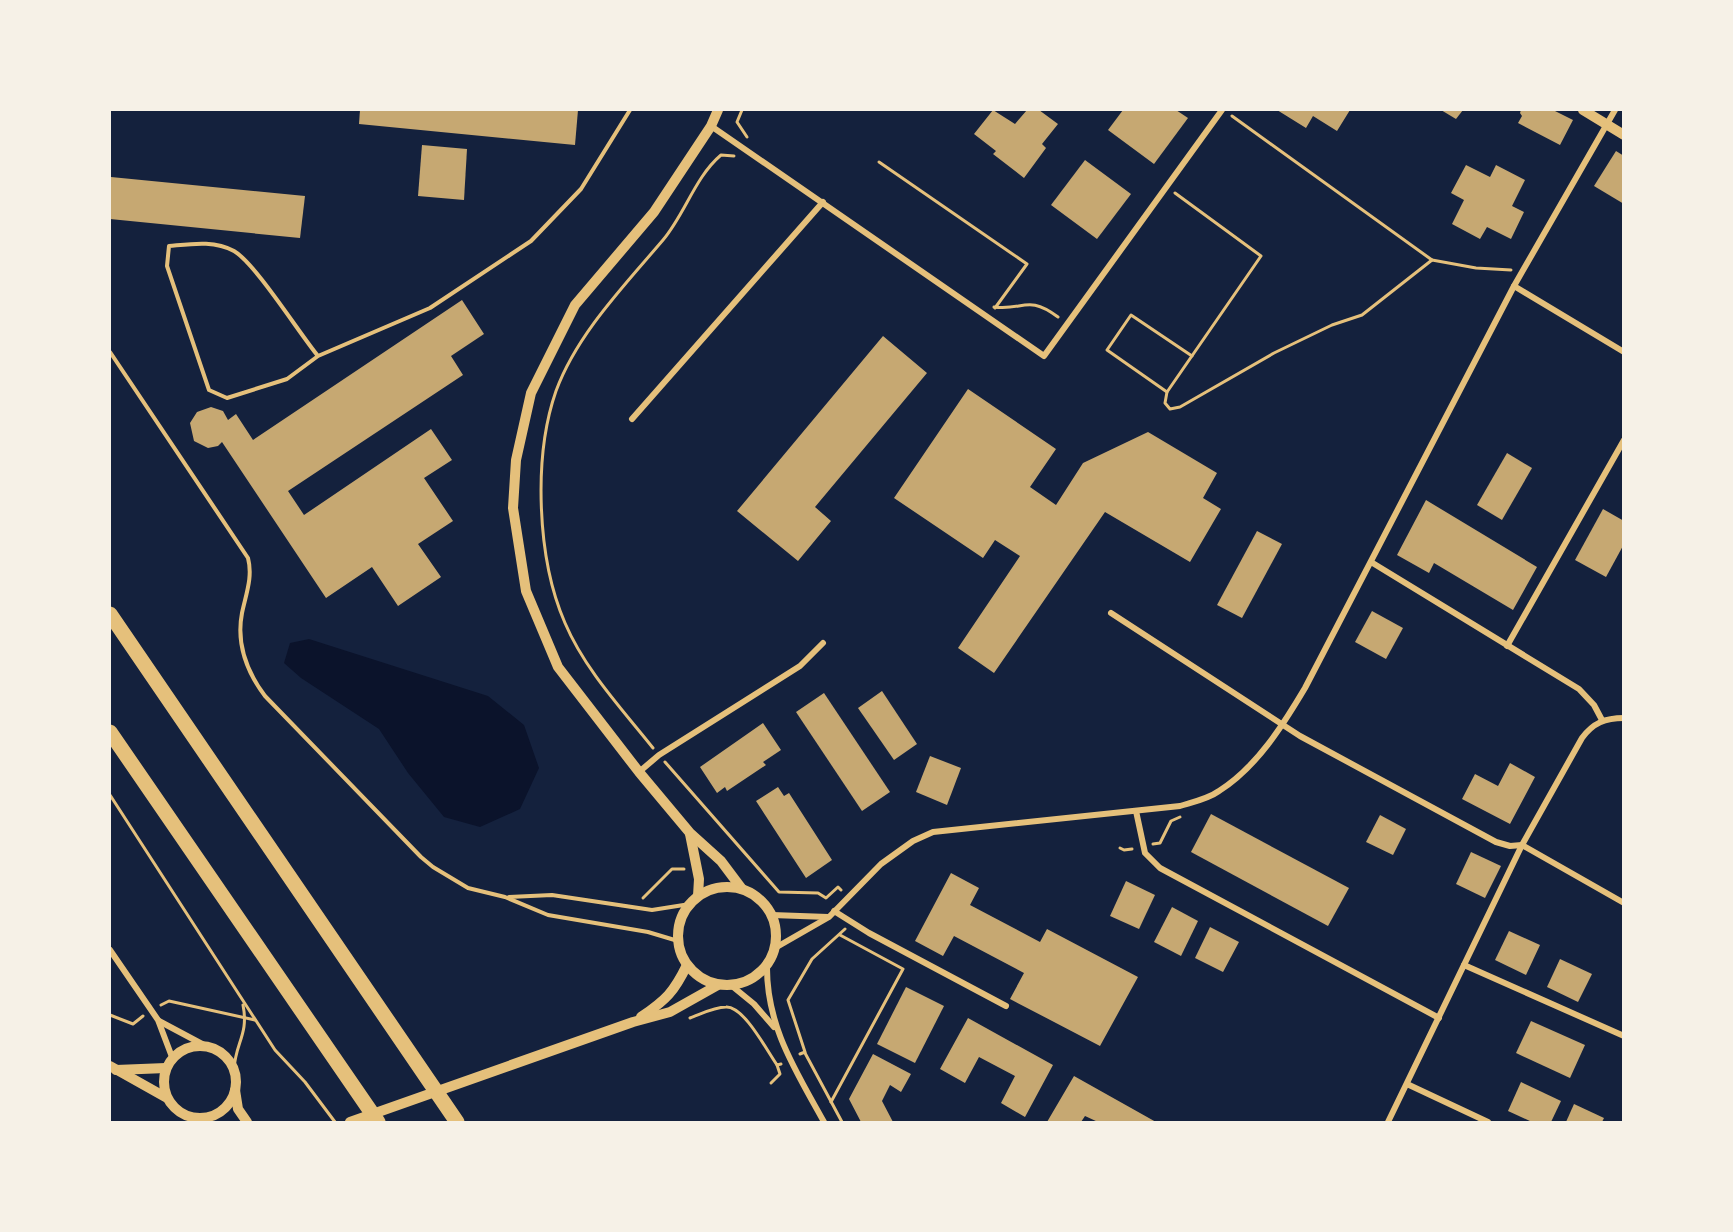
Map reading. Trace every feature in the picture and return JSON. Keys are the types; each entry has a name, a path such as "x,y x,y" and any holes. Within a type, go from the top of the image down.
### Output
{"highway":[{"path":"110,614 457,1122"},
{"path":"110,732 378,1122"}],"street":[{"path":"718,110 711,126 654,212 575,305 531,393 516,460 513,508 526,591 558,667 639,772 690,833 721,861 742,889"},
{"path":"711,126 823,201 1044,356 1222,110"},
{"path":"1583,110 1623,135"},
{"path":"775,948 829,918 881,864 913,842 933,832 1180,806 1218,792 1257,757 1282,725 1305,688 1522,271 1615,110"},
{"path":"632,419 823,201"},
{"path":"1514,286 1623,352"},
{"path":"1507,646 1623,440"},
{"path":"1371,562 1579,689 1594,705 1602,720"},
{"path":"1111,613 1282,725 1496,842 1510,846 1522,845 1623,903"},
{"path":"639,772 659,755 800,666 823,643"},
{"path":"1388,1122 1522,845 1582,738 1590,728 1602,720 1623,717"},
{"path":"1136,811 1143,846 1151,861 1160,868 1439,1018"},
{"path":"690,833 699,879 698,896"},
{"path":"767,965 746,982 732,986 706,981 687,965 678,940 682,915 698,896 712,889 727,886 742,889 765,903 777,931 775,948 767,965 767,983 775,1028"},
{"path":"834,911 1006,1006"},
{"path":"772,915 829,918"},
{"path":"110,950 158,1020 172,1058"},
{"path":"633,1022 666,1001 677,987 687,965"},
{"path":"1464,965 1623,1036"},
{"path":"350,1122 633,1022 670,1012 718,985"},
{"path":"732,986 754,1004 775,1028 824,1122"},
{"path":"158,1020 223,1053 234,1070 238,1109 247,1122"},
{"path":"167,1098 163,1078 172,1058 192,1046 204,1045"},
{"path":"113,1068 166,1068"},
{"path":"113,1068 167,1098 183,1114 211,1122"},
{"path":"1407,1084 1488,1122"},
{"path":"194,1118 205,1118 224,1109 235,1090"}],"lane":[{"path":"318,356 253,269 234,251 207,243 170,246 167,266 210,390 227,399 249,394 287,379 318,356 430,308 531,241 581,189 630,110"},
{"path":"110,352 248,558 249,583 240,630 247,666 265,696 433,867 468,888 505,897 548,915 648,932 678,940"},
{"path":"505,897 552,895 652,910 690,904"}],"path":[{"path":"742,110 737,122 748,136 757,142"},
{"path":"1222,110 1432,260 1476,268 1522,271"},
{"path":"748,136 744,147 736,156 721,155 710,165 678,222 596,322 576,351 556,391 547,433 541,491 544,544 551,582 565,624 592,671 659,755 779,892 818,893 826,898 838,887 847,898"},
{"path":"879,162 1027,264 995,308"},
{"path":"1166,186 1261,256 1167,392 1165,403 1170,409 1180,407 1274,353 1332,325 1362,315 1432,260"},
{"path":"986,301 995,308 1024,303 1042,306 1066,324"},
{"path":"1167,392 1107,350 1131,315 1192,356"},
{"path":"110,795 275,1050 305,1082 335,1122"},
{"path":"1119,848 1124,850 1160,843 1171,821 1180,816 1180,806"},
{"path":"842,1122 805,1052 788,1000 812,959 840,935 850,921"},
{"path":"831,1102 903,969 840,935"},
{"path":"234,1070 246,1027 243,1000"},
{"path":"110,1015 133,1024 169,1001 255,1020"},
{"path":"747,1020 777,1065 780,1074 771,1083"},
{"path":"777,1065 805,1052"}],"water":[{"path":"309,639 488,696 524,725 539,768 520,809 480,827 444,817 408,773 379,729 301,678 284,663 290,643"}],"building":[{"path":"360,110 578,110 575,145 359,124"},
{"path":"993,110 1015,124 1027,110 1039,110 1058,124 1042,144 1046,148 1024,178 993,154 996,151 974,134"},
{"path":"1123,110 1176,110 1188,118 1154,164 1108,130"},
{"path":"1277,110 1350,110 1337,131 1313,116 1306,128"},
{"path":"1441,110 1463,110 1456,119"},
{"path":"1521,110 1553,110 1573,120 1560,145 1518,123 1522,116"},
{"path":"422,145 467,149 464,200 418,196"},
{"path":"1616,151 1624,156 1624,204 1594,186"},
{"path":"1085,160 1131,194 1097,239 1051,205"},
{"path":"1466,165 1490,177 1496,165 1525,180 1512,206 1524,212 1511,239 1487,227 1480,239 1452,224 1464,200 1451,193"},
{"path":"111,177 305,196 300,238 110,219"},
{"path":"462,300 484,334 451,356 463,375 288,491 304,515 431,429 452,460 424,478 453,521 418,544 441,577 398,606 372,567 326,598 222,442 218,446 208,448 194,441 190,423 197,412 211,407 223,411 228,420 236,414 253,440"},
{"path":"883,336 927,373 815,507 831,521 798,561 737,511"},
{"path":"968,389 1056,449 1030,487 1056,505 1083,463 1148,432 1217,473 1203,498 1221,509 1190,562 1105,512 994,673 958,648 1020,556 995,540 983,558 894,498"},
{"path":"1507,453 1532,468 1502,520 1477,505"},
{"path":"1426,500 1537,567 1513,610 1434,563 1429,573 1397,555"},
{"path":"1603,509 1624,521 1624,544 1606,577 1575,560"},
{"path":"1257,531 1282,544 1242,618 1217,605"},
{"path":"1372,611 1403,628 1386,659 1355,642"},
{"path":"882,691 917,744 894,760 858,708"},
{"path":"824,693 890,792 862,811 796,712"},
{"path":"763,723 781,750 763,762 766,765 727,791 725,787 717,793 700,767"},
{"path":"930,756 961,768 947,805 916,792"},
{"path":"1510,763 1535,777 1510,824 1462,799 1475,774 1498,786"},
{"path":"778,787 784,796 789,793 832,860 806,878 756,801"},
{"path":"1211,814 1349,888 1328,926 1191,852"},
{"path":"1380,815 1406,829 1393,855 1366,842"},
{"path":"1471,852 1501,866 1485,898 1456,884"},
{"path":"951,873 979,888 970,905 1040,942 1047,929 1138,977 1100,1046 1010,999 1024,973 954,936 943,956 915,941"},
{"path":"1126,881 1155,895 1139,929 1110,916"},
{"path":"1172,907 1198,921 1181,956 1154,942"},
{"path":"1210,927 1239,942 1223,972 1195,958"},
{"path":"1509,931 1540,945 1526,975 1495,960"},
{"path":"1560,959 1592,974 1578,1002 1547,987"},
{"path":"906,987 944,1006 915,1063 877,1044"},
{"path":"968,1018 1053,1065 1025,1117 1001,1103 1015,1076 979,1057 965,1083 940,1069"},
{"path":"1531,1021 1585,1045 1570,1078 1516,1053"},
{"path":"873,1054 911,1074 901,1092 890,1085 882,1101 893,1122 861,1122 849,1099"},
{"path":"1074,1076 1156,1122 1098,1122 1085,1116 1081,1122 1047,1122"},
{"path":"1521,1082 1561,1101 1551,1122 1532,1122 1508,1111"},
{"path":"1574,1104 1604,1118 1602,1122 1566,1122"}]}
